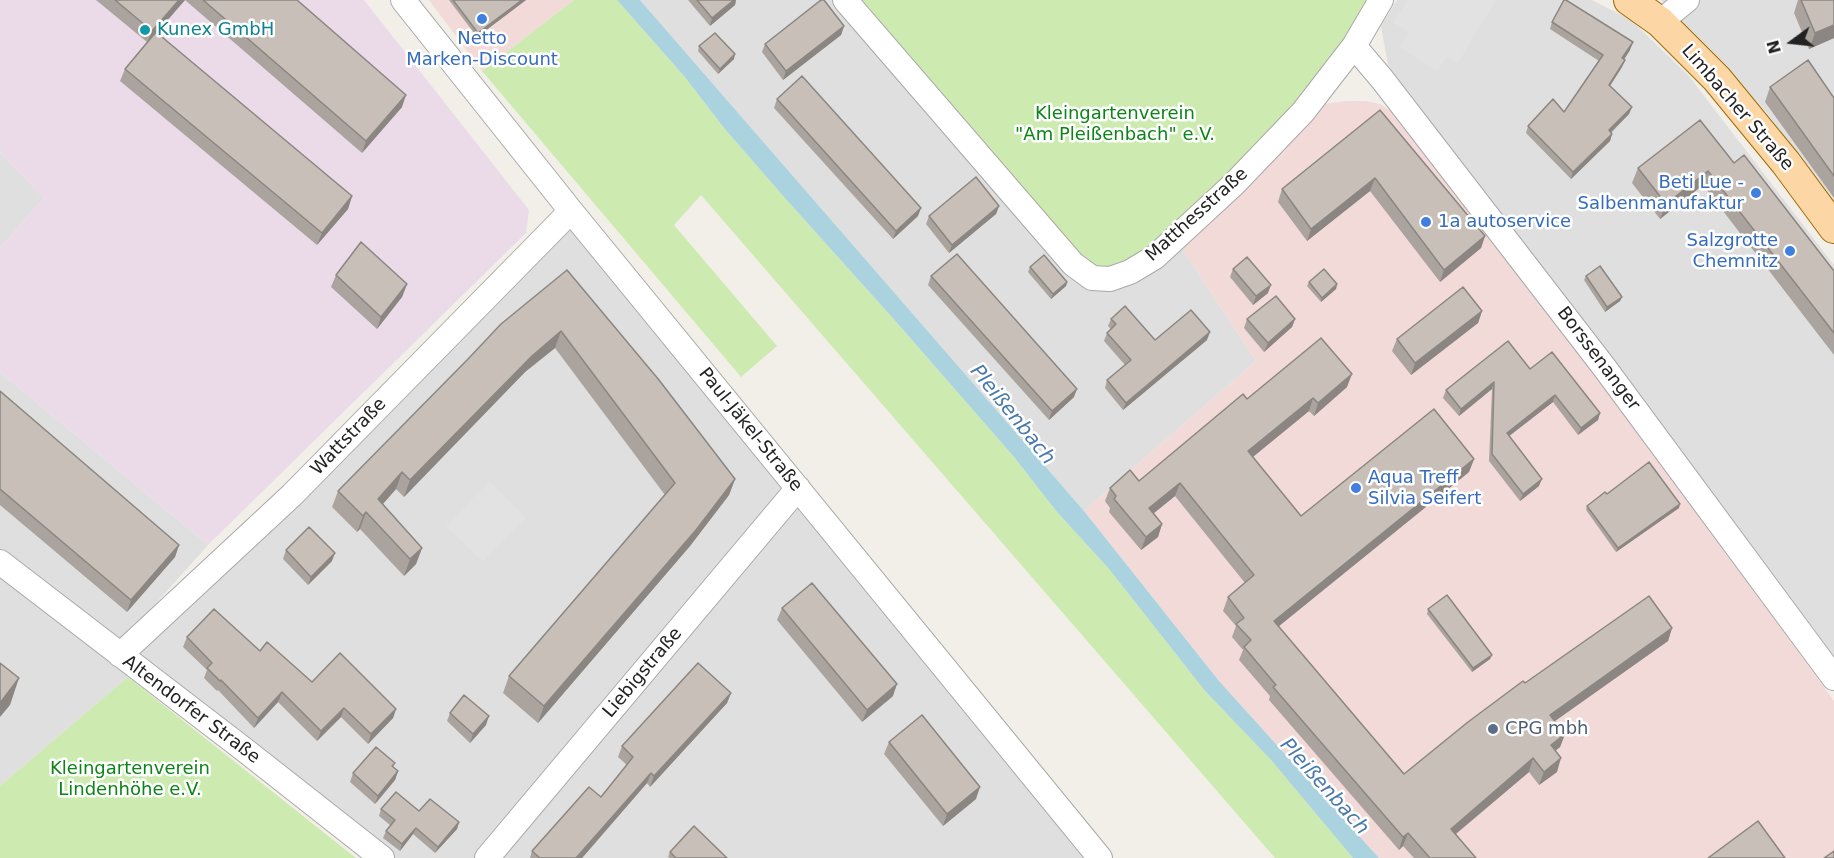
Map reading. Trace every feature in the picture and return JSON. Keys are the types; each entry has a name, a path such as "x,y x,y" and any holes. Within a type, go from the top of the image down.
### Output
{"main road":[{"name":"Limbacher Straße","path":"1629,0 1660,22 1717,79 1834,228"}],"street":[{"name":"Paul-Jäkel-Straße","path":"403,0 571,211 1100,858"},
{"name":"Matthesstraße","path":"845,0 1073,264 1092,278 1110,279 1130,272 1155,257 1234,184 1303,112 1354,46 1381,0"},
{"path":"1660,22 1687,0"},
{"name":"Borssenanger","path":"1354,46 1382,79 1604,367 1834,678"},
{"name":"Wattstraße","path":"120,655 292,495 571,211"},
{"name":"Liebigstraße","path":"487,858 798,488"},
{"name":"Altendorfer Straße","path":"0,562 382,858"}],"shaded area":[{"path":"0,0 364,0 529,210 526,233 208,545 0,372 0,248 44,198 0,152"},
{"path":"429,0 574,0 482,71"},
{"path":"640,0 845,0 1176,239 1256,361 1084,511"},
{"path":"1397,0 1592,0 1631,20 1688,75 1834,265 1834,659 1388,65 1381,26"},
{"path":"1408,0 1496,0 1458,63 1447,57 1437,71 1399,47 1408,32 1393,22"},
{"path":"1661,0 1834,0 1834,206 1767,113"},
{"path":"1346,101 1380,104 1396,114 1558,322 1834,701 1834,858 1379,858 1219,681 1084,511 1256,361 1176,239 1303,112 1325,104"},
{"path":"0,152 44,198 0,248"},
{"path":"573,225 1095,858 392,858 139,654 292,495"},
{"path":"0,372 208,545 110,655 128,677 0,786"},
{"path":"489,481 526,518 483,562 446,526"}],"green space":[{"path":"574,0 617,0 684,76 724,128 1014,457 1057,512 1109,569 1205,691 1271,760 1353,858 1275,858 701,195 674,225 777,346 741,377 482,71"},
{"name":"Kleingartenverein \"Am Pleißenbach\" e.V.","path":"845,0 1371,0 1354,46 1176,239 1092,278"},
{"name":"Kleingartenverein Lindenhöhe e.V.","path":"128,677 356,858 0,858 0,786"}],"water":[{"path":"617,0 640,0 1084,511 1219,681 1379,858 1353,858 1271,760 1205,691 1109,569 1057,512 1014,457 724,128 684,76"}],"building":[{"path":"115,0 179,0 152,31"},
{"path":"203,0 297,0 406,95 366,141"},
{"name":"Netto Marken-Discount","path":"453,0 522,0 478,33"},
{"path":"697,0 734,0 712,18"},
{"path":"824,0 844,26 786,71 765,44"},
{"path":"1564,0 1633,42 1622,58 1625,60 1609,85 1632,107 1609,130 1612,134 1573,172 1528,126 1553,99 1564,112 1603,55 1552,22"},
{"path":"1801,0 1834,0 1834,25 1815,33"},
{"path":"156,32 352,196 322,233 125,69"},
{"path":"715,33 735,54 720,69 699,46"},
{"path":"1808,60 1834,98 1834,176 1770,87"},
{"path":"802,76 921,208 896,231 777,99"},
{"name":"1a autoservice","path":"1380,110 1485,236 1444,270 1375,178 1311,229 1282,189"},
{"path":"1700,120 1734,163 1744,155 1834,271 1834,333 1708,171 1666,204 1638,168"},
{"path":"976,177 999,206 952,245 929,216"},
{"path":"361,242 407,284 381,317 336,275"},
{"path":"957,254 1077,389 1052,411 931,276"},
{"path":"1044,255 1067,282 1053,294 1030,267"},
{"path":"1247,257 1271,285 1256,296 1233,269"},
{"path":"1600,266 1622,297 1607,307 1586,276"},
{"path":"1324,269 1337,284 1322,298 1309,282"},
{"path":"567,270 659,380 735,479 696,530 544,706 509,676 675,483 561,331 532,356 410,480 402,472 378,499 422,548 410,559 366,512 363,516 338,491 501,324"},
{"path":"1463,287 1482,311 1415,363 1397,339"},
{"path":"1276,296 1295,319 1268,343 1247,319"},
{"path":"1125,306 1155,340 1191,310 1210,332 1126,403 1107,380 1131,360 1107,333 1116,324 1111,319"},
{"path":"1321,338 1352,374 1318,403 1313,398 1248,451 1301,516 1434,409 1474,459 1274,621 1404,774 1523,681 1525,683 1649,596 1672,628 1550,715 1565,734 1551,745 1561,758 1544,772 1533,758 1451,829 1476,858 1430,858 1408,833 1403,837 1273,687 1276,685 1244,647 1251,640 1236,624 1244,618 1228,597 1254,575 1180,483 1149,508 1162,524 1146,537 1114,499 1116,496 1110,488 1130,470 1139,481 1243,394 1247,399"},
{"path":"1508,341 1530,369 1552,352 1600,413 1581,428 1555,395 1507,433 1542,479 1523,494 1492,454 1494,382 1461,409 1446,390"},
{"path":"0,391 179,545 131,600 0,489"},
{"path":"1649,462 1680,504 1618,548 1587,506"},
{"path":"309,527 335,553 311,577 286,550"},
{"path":"812,583 897,684 867,710 782,608"},
{"path":"1447,595 1492,655 1473,668 1428,609"},
{"path":"214,609 260,651 267,642 312,682 340,653 396,709 371,734 344,708 321,731 282,692 258,718 207,668 212,663 187,637"},
{"path":"0,663 19,678 0,703"},
{"path":"698,663 731,693 654,776 651,773 576,858 540,858 532,851 589,787 601,797 633,757 622,746"},
{"path":"464,695 489,716 473,734 450,713"},
{"path":"922,715 980,787 947,814 889,742"},
{"path":"376,747 395,763 392,766 398,771 378,796 353,773"},
{"path":"396,792 419,811 430,799 459,822 438,847 416,828 402,844 386,831 395,820 381,809"},
{"path":"1758,821 1785,858 1708,858"},
{"path":"694,826 727,858 676,858 670,852"},
{"path":"1834,851 1834,858 1824,858"}],"place":[{"name":"Netto Marken-Discount","path":"482,19"},
{"name":"Kunex GmbH","path":"145,30"},
{"name":"Beti Lue - Salbenmanufaktur","path":"1756,193"},
{"name":"1a autoservice","path":"1426,222"},
{"name":"Salzgrotte Chemnitz","path":"1790,251"},
{"name":"Aqua Treff Silvia Seifert","path":"1356,488"},
{"name":"CPG mbh","path":"1493,729"}],"water label":[{"name":"Pleißenbach","path":"1012,415"},
{"name":"Pleißenbach","path":"1324,787"}]}
